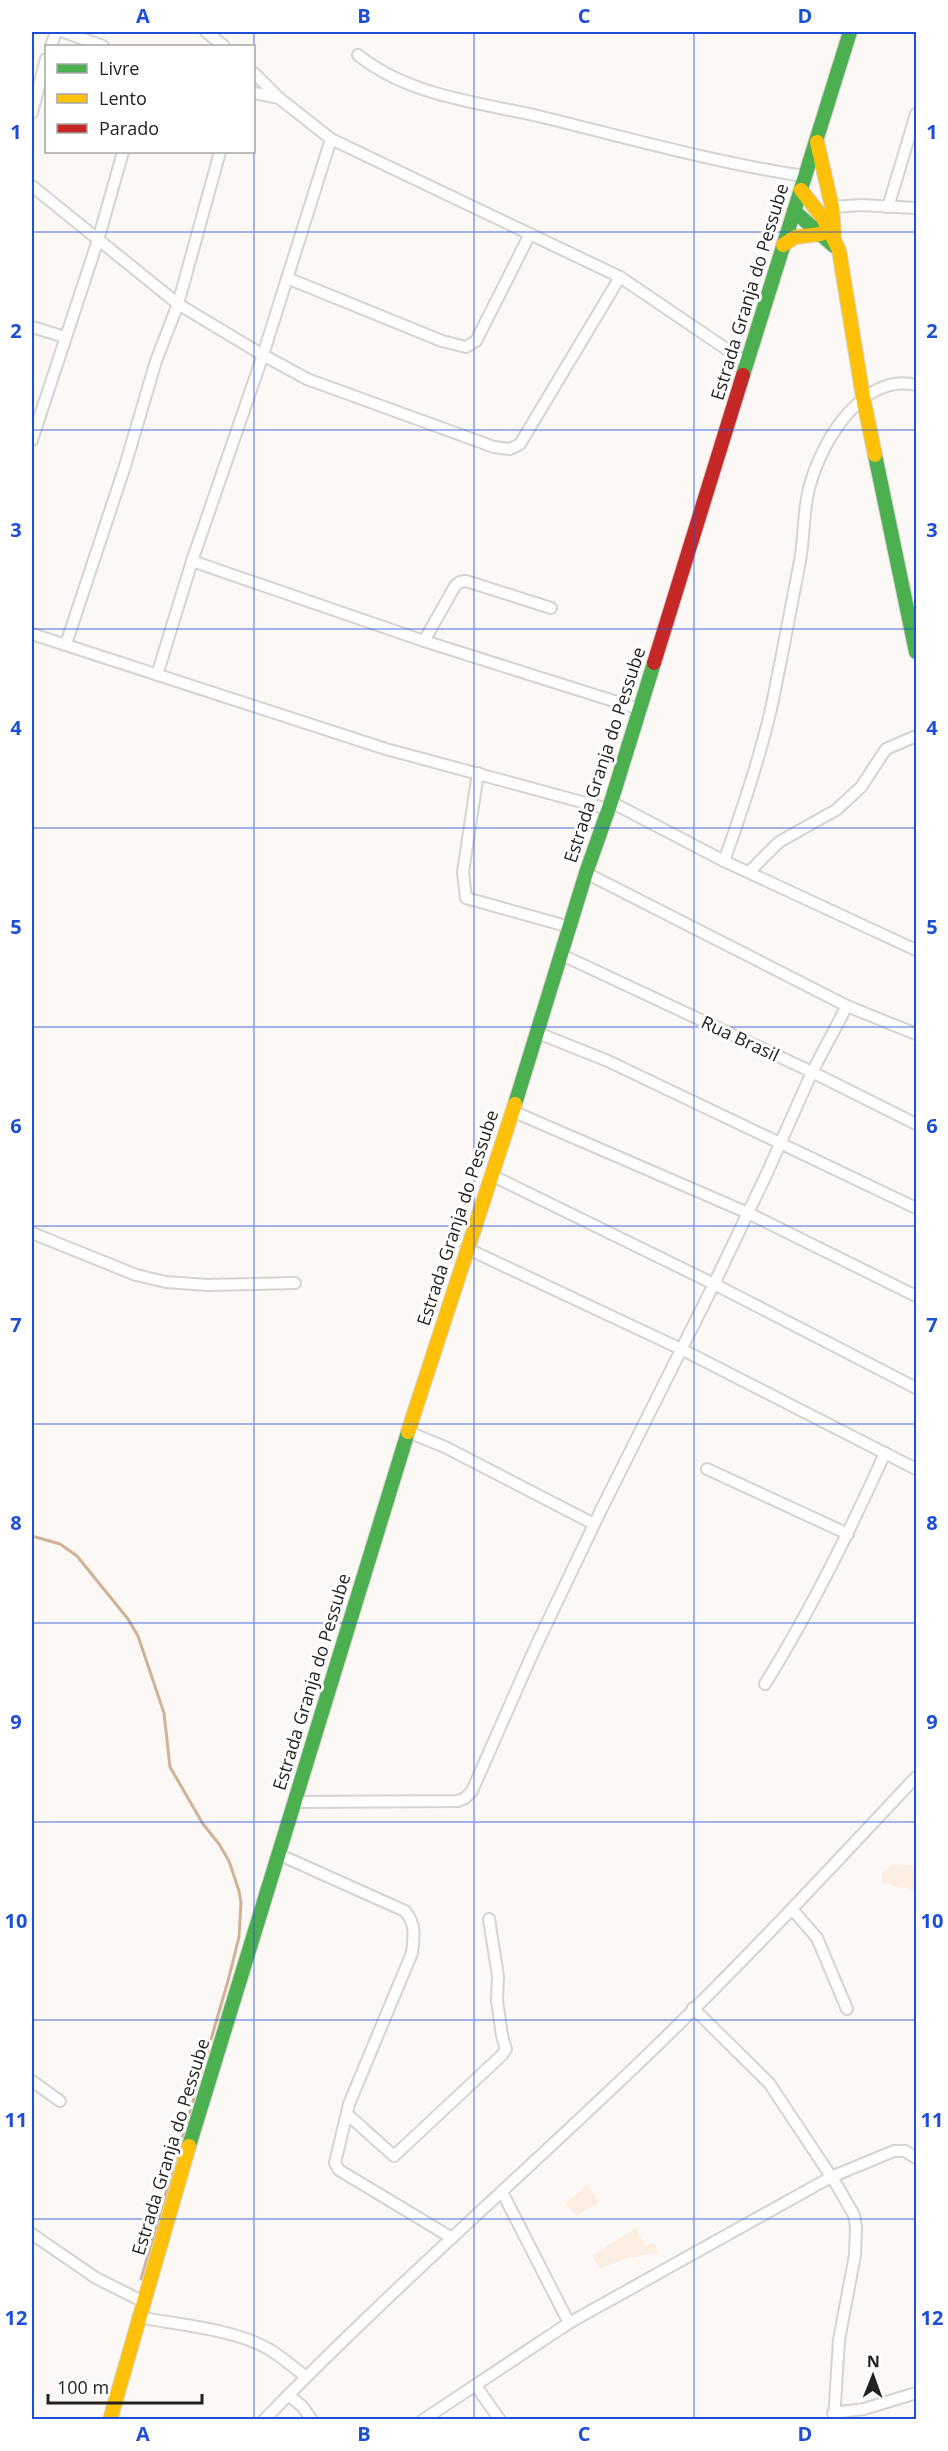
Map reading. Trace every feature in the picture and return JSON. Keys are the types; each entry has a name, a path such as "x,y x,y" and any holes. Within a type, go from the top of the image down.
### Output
{"main road":[{"name":"Estrada Granja do Pessube","path":"110,2420 209,2077 280,1855 408,1432 466,1248 538,1033 850,32"},
{"path":"817,142 832,207 831,240"},
{"path":"801,190 823,217 831,240 916,652"},
{"path":"794,210 831,240"},
{"path":"783,245 788,238 799,235 831,240"}],"street":[{"path":"64,32 100,45"},
{"path":"206,32 223,45"},
{"path":"358,55 374,68 414,88 546,118 723,163 804,176"},
{"path":"32,113 45,63"},
{"path":"255,74 279,98 331,139 620,277 747,363"},
{"path":"255,93 279,98"},
{"path":"888,207 916,114"},
{"path":"157,675 192,561 263,355 331,139"},
{"path":"32,436 98,240 123,153"},
{"path":"66,644 156,361 178,303 220,153"},
{"path":"32,186 178,303 263,355 307,379 359,399 476,441 510,449 520,444 620,277"},
{"path":"832,207 916,208"},
{"path":"287,278 442,341 466,347 476,341 530,234"},
{"path":"32,327 65,337"},
{"path":"724,861 752,783 771,710 801,558 807,496 820,459 836,429 863,397 895,384 916,385"},
{"path":"192,561 424,641 639,709"},
{"path":"424,641 455,586 460,582 466,581 551,608"},
{"path":"32,634 386,749 609,805 916,950"},
{"path":"749,872 779,842 836,810 861,788 886,749 916,736"},
{"path":"478,773 463,872 466,898 570,927"},
{"path":"586,873 847,1006 916,1034"},
{"name":"Rua Brasil","path":"562,955 812,1072 916,1124"},
{"path":"295,1802 458,1801 465,1798 480,1777 535,1648 594,1524 714,1284 782,1142 812,1072 847,1006"},
{"path":"538,1033 608,1061 782,1142 916,1208"},
{"path":"512,1111 747,1213 916,1296"},
{"path":"491,1175 714,1284 916,1388"},
{"path":"32,1233 136,1275 166,1282 207,1285 295,1283"},
{"path":"466,1248 681,1349 916,1469"},
{"path":"408,1432 444,1447 594,1524"},
{"path":"765,1684 800,1628 848,1534 885,1453"},
{"path":"707,1469 848,1534"},
{"path":"264,2420 306,2377 642,2060 792,1909 916,1777"},
{"path":"280,1855 405,1911 412,1921 414,1931 412,1953 347,2114 335,2158 339,2170 452,2238"},
{"path":"792,1909 817,1938 847,2009"},
{"path":"347,2114 394,2156 502,2055 506,2049 497,2000 498,1976 489,1919"},
{"path":"693,2008 769,2084 849,2205 856,2227 855,2255 839,2340 833,2416 916,2393"},
{"path":"32,2081 60,2101"},
{"path":"423,2420 442,2415 476,2386 570,2323 831,2177 894,2151 905,2151 916,2158"},
{"path":"502,2192 570,2323"},
{"path":"32,2234 96,2278 144,2302"},
{"path":"138,2317 247,2340 271,2351 306,2377"},
{"path":"476,2386 500,2420"},
{"path":"288,2395 302,2406 312,2420"}],"shaded area":[{"path":"893,1864 914,1866 916,1891 881,1882 882,1873"},
{"path":"587,2185 599,2202 577,2216 565,2204"},
{"path":"636,2228 645,2246 654,2243 659,2253 627,2258 599,2269 592,2256"}],"waterway":[{"path":"32,1536 60,1544 77,1556 128,1619 138,1636 164,1713 170,1767 203,1824 229,1861 241,1903 239,1937 228,1981 141,2279"}],"traffic: fast":[{"path":"743,375 850,32"},
{"path":"794,211 834,246"},
{"path":"875,455 916,652"},
{"path":"515,1104 654,663"},
{"path":"189,2146 408,1432"}],"traffic: slow":[{"path":"817,142 832,207 834,234"},
{"path":"801,190 823,218 839,250 875,455"},
{"path":"783,245 795,237 821,234"},
{"path":"408,1432 515,1104"},
{"path":"110,2420 189,2146"}],"traffic: jam":[{"path":"654,663 743,375"}]}
